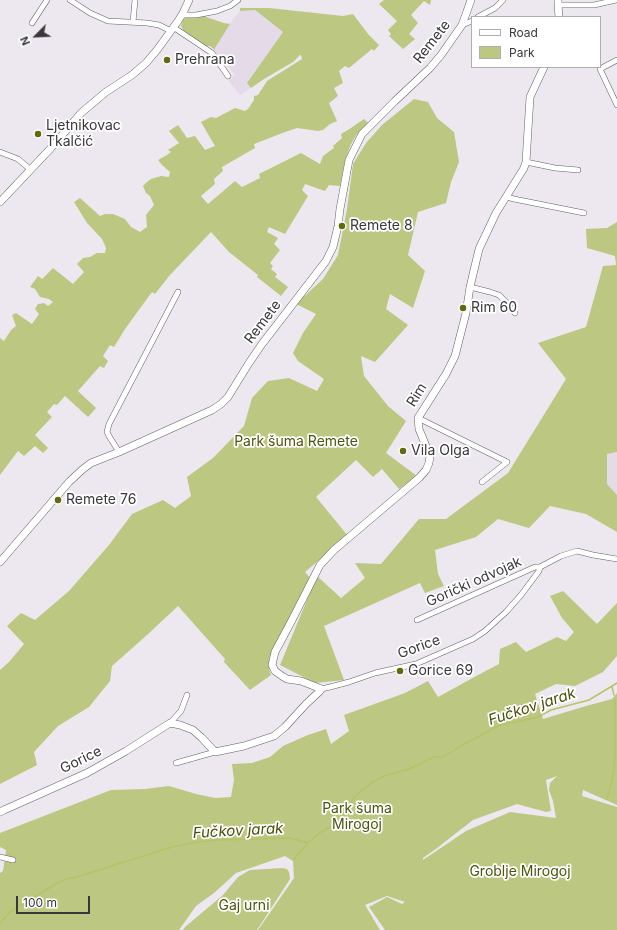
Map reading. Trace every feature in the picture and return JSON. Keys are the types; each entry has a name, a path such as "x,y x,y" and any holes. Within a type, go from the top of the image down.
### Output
{"street":[{"path":"32,23 47,0"},
{"path":"70,0 90,13 108,21 153,24 172,29 212,54 228,76"},
{"path":"133,22 135,0"},
{"path":"0,202 31,170 81,113 106,92 132,75 146,63 182,15 189,0"},
{"path":"182,15 203,14 217,11 230,6 238,0"},
{"name":"Remete","path":"0,562 59,494 83,469 91,463 212,410 221,404 228,396 262,344 326,261 333,247 338,226 350,160 362,134 430,68 441,55 462,25 471,0"},
{"path":"480,16 495,8 503,0"},
{"path":"559,16 558,3 594,5 616,0"},
{"path":"462,25 471,21"},
{"path":"617,60 600,69 617,105"},
{"name":"Rim","path":"321,689 287,679 275,672 272,665 275,652 320,565 334,550 419,478 430,463 430,456 419,429 418,418 446,374 455,356 466,313 470,287 479,249 496,213 524,168 526,162 530,97 544,68"},
{"path":"0,152 18,160 31,170"},
{"path":"526,162 556,168 578,170"},
{"path":"507,197 584,213"},
{"path":"470,287 499,295 515,313"},
{"path":"119,452 107,432 109,424 178,292"},
{"path":"418,418 507,462 482,482"},
{"name":"Gorice","path":"321,689 349,682 375,672 416,664 473,639 485,631 506,612 539,571 540,567 561,556 576,551 617,559"},
{"name":"Gorički odvojak","path":"417,620 535,567 540,567"},
{"path":"176,763 215,752 244,746 274,736 285,727 321,689"},
{"name":"Gorice","path":"0,812 87,772 126,751 170,723 181,711 186,695"},
{"path":"170,723 193,730 215,752"},
{"path":"0,857 13,860"}],"shaded area":[{"path":"241,10 255,10 283,32 248,83 251,88 240,95 228,80 235,75 214,52 222,36"},
{"path":"617,452 617,495 607,484 607,454"}],"green space":[{"path":"384,0 431,0 430,5 424,1 411,15 418,23 409,34 415,39 403,49 389,36 391,34 388,30 397,21 379,4"},
{"path":"240,8 269,8 343,16 353,14 368,34 379,45 374,51 372,49 349,68 345,66 339,71 343,83 334,88 338,96 329,103 337,121 330,124 323,130 318,131 297,128 254,144 255,148 222,167 223,171 214,179 215,184 201,196 208,204 235,181 242,187 260,178 259,174 301,153 320,164 323,156 334,148 333,146 342,138 341,134 364,119 368,123 357,134 351,144 345,160 340,186 329,185 325,191 305,184 302,190 308,196 285,234 269,227 267,232 278,238 274,244 280,250 270,263 273,266 271,269 277,274 275,277 288,287 281,296 229,252 211,232 170,275 155,294 152,292 114,347 110,345 103,356 108,361 104,368 100,366 78,391 96,408 88,417 65,396 57,405 54,404 47,412 52,417 35,435 48,448 43,453 35,446 24,456 18,451 0,475 0,338 4,341 11,330 16,326 12,315 16,313 32,324 39,314 35,309 38,304 44,303 48,306 53,302 49,299 40,297 35,289 30,287 38,276 42,279 53,268 73,284 84,272 77,264 83,258 90,257 97,253 105,253 106,248 102,239 87,223 74,202 80,198 100,216 105,214 113,214 125,219 131,227 140,232 147,227 146,215 154,205 143,186 151,179 161,176 169,177 170,172 158,160 171,152 168,150 179,143 169,131 178,125 187,138 195,136 205,150 215,146 201,122 211,117 216,118 235,108 245,111 254,100 254,96 258,95 267,81 302,59 300,55 293,62 251,88 247,83 283,32 255,10 240,11"},
{"path":"206,15 206,17 230,24 215,50 210,46 202,44 183,30 181,26 183,20 187,16"},
{"name":"Park šuma Remete","path":"414,99 428,102 437,118 454,132 459,162 451,182 446,203 418,212 408,255 425,271 413,308 390,294 386,309 408,325 375,362 361,356 364,376 388,406 406,421 386,453 417,476 399,489 382,469 373,477 356,460 316,497 348,536 305,572 311,579 269,658 269,669 271,675 250,690 224,662 225,659 178,606 112,666 110,681 89,707 58,726 34,752 37,765 0,784 0,670 24,644 7,626 21,613 35,620 69,591 109,545 132,514 163,500 175,508 191,496 187,477 213,458 244,426 252,398 268,381 289,378 317,391 324,379 298,361 293,353 303,333 316,314 296,304 323,279 338,255 347,209 353,164 366,143 382,125"},
{"path":"617,222 617,452 607,454 607,484 617,495 617,532 586,514 550,506 529,528 498,519 476,537 435,550 438,574 444,586 425,593 420,583 324,626 344,680 315,683 280,665 317,576 341,598 365,578 355,563 381,564 419,519 446,519 508,473 566,379 538,343 586,327 603,266 616,265 615,256 587,248 586,229 607,228"},
{"name":"Park šuma Mirogoj","path":"563,591 597,624 617,603 617,656 603,672 575,686 556,684 535,694 543,719 612,699 617,693 617,805 583,790 582,796 617,807 617,930 385,930 369,907 387,897 402,904 405,902 387,896 365,905 380,930 258,930 294,878 293,861 285,856 236,873 214,893 196,906 179,930 0,930 0,873 3,871 6,850 0,847 0,833 111,790 145,789 169,786 215,798 231,797 234,780 232,764 252,763 270,757 283,746 326,729 331,744 349,731 344,715 405,693 428,681 438,697 499,664 500,649 516,642 526,652 557,637 566,641 574,632 562,618 550,596","holes":["557,776 550,783 549,790 553,801 556,818 510,812 466,831 423,860 423,858 473,820 517,804 546,812 551,811 546,780"]},
{"name":"Gaj urni","path":"287,869 290,879 257,930 183,930 223,895 238,877 250,870"}],"waterway":[{"name":"Fučkov jarak","path":"0,923 10,912 66,879 172,847 216,840 290,838 308,843 321,832 335,824 341,818 355,796 371,783 384,776 409,769 434,757 442,757 498,726 538,717 551,710 589,700 617,683"},
{"path":"612,687 614,695"},
{"path":"607,799 614,769 615,700"},
{"path":"294,859 307,844"}],"place":[{"name":"Prehrana","path":"167,60"},
{"name":"Ljetnikovac Tkalčić","path":"38,134"},
{"name":"Remete 8","path":"342,226"},
{"name":"Rim 60","path":"463,308"},
{"name":"Vila Olga","path":"403,451"},
{"name":"Remete 76","path":"58,500"},
{"name":"Gorice 69","path":"400,671"}],"park label":[{"name":"Groblje Mirogoj","path":"520,872"}]}
